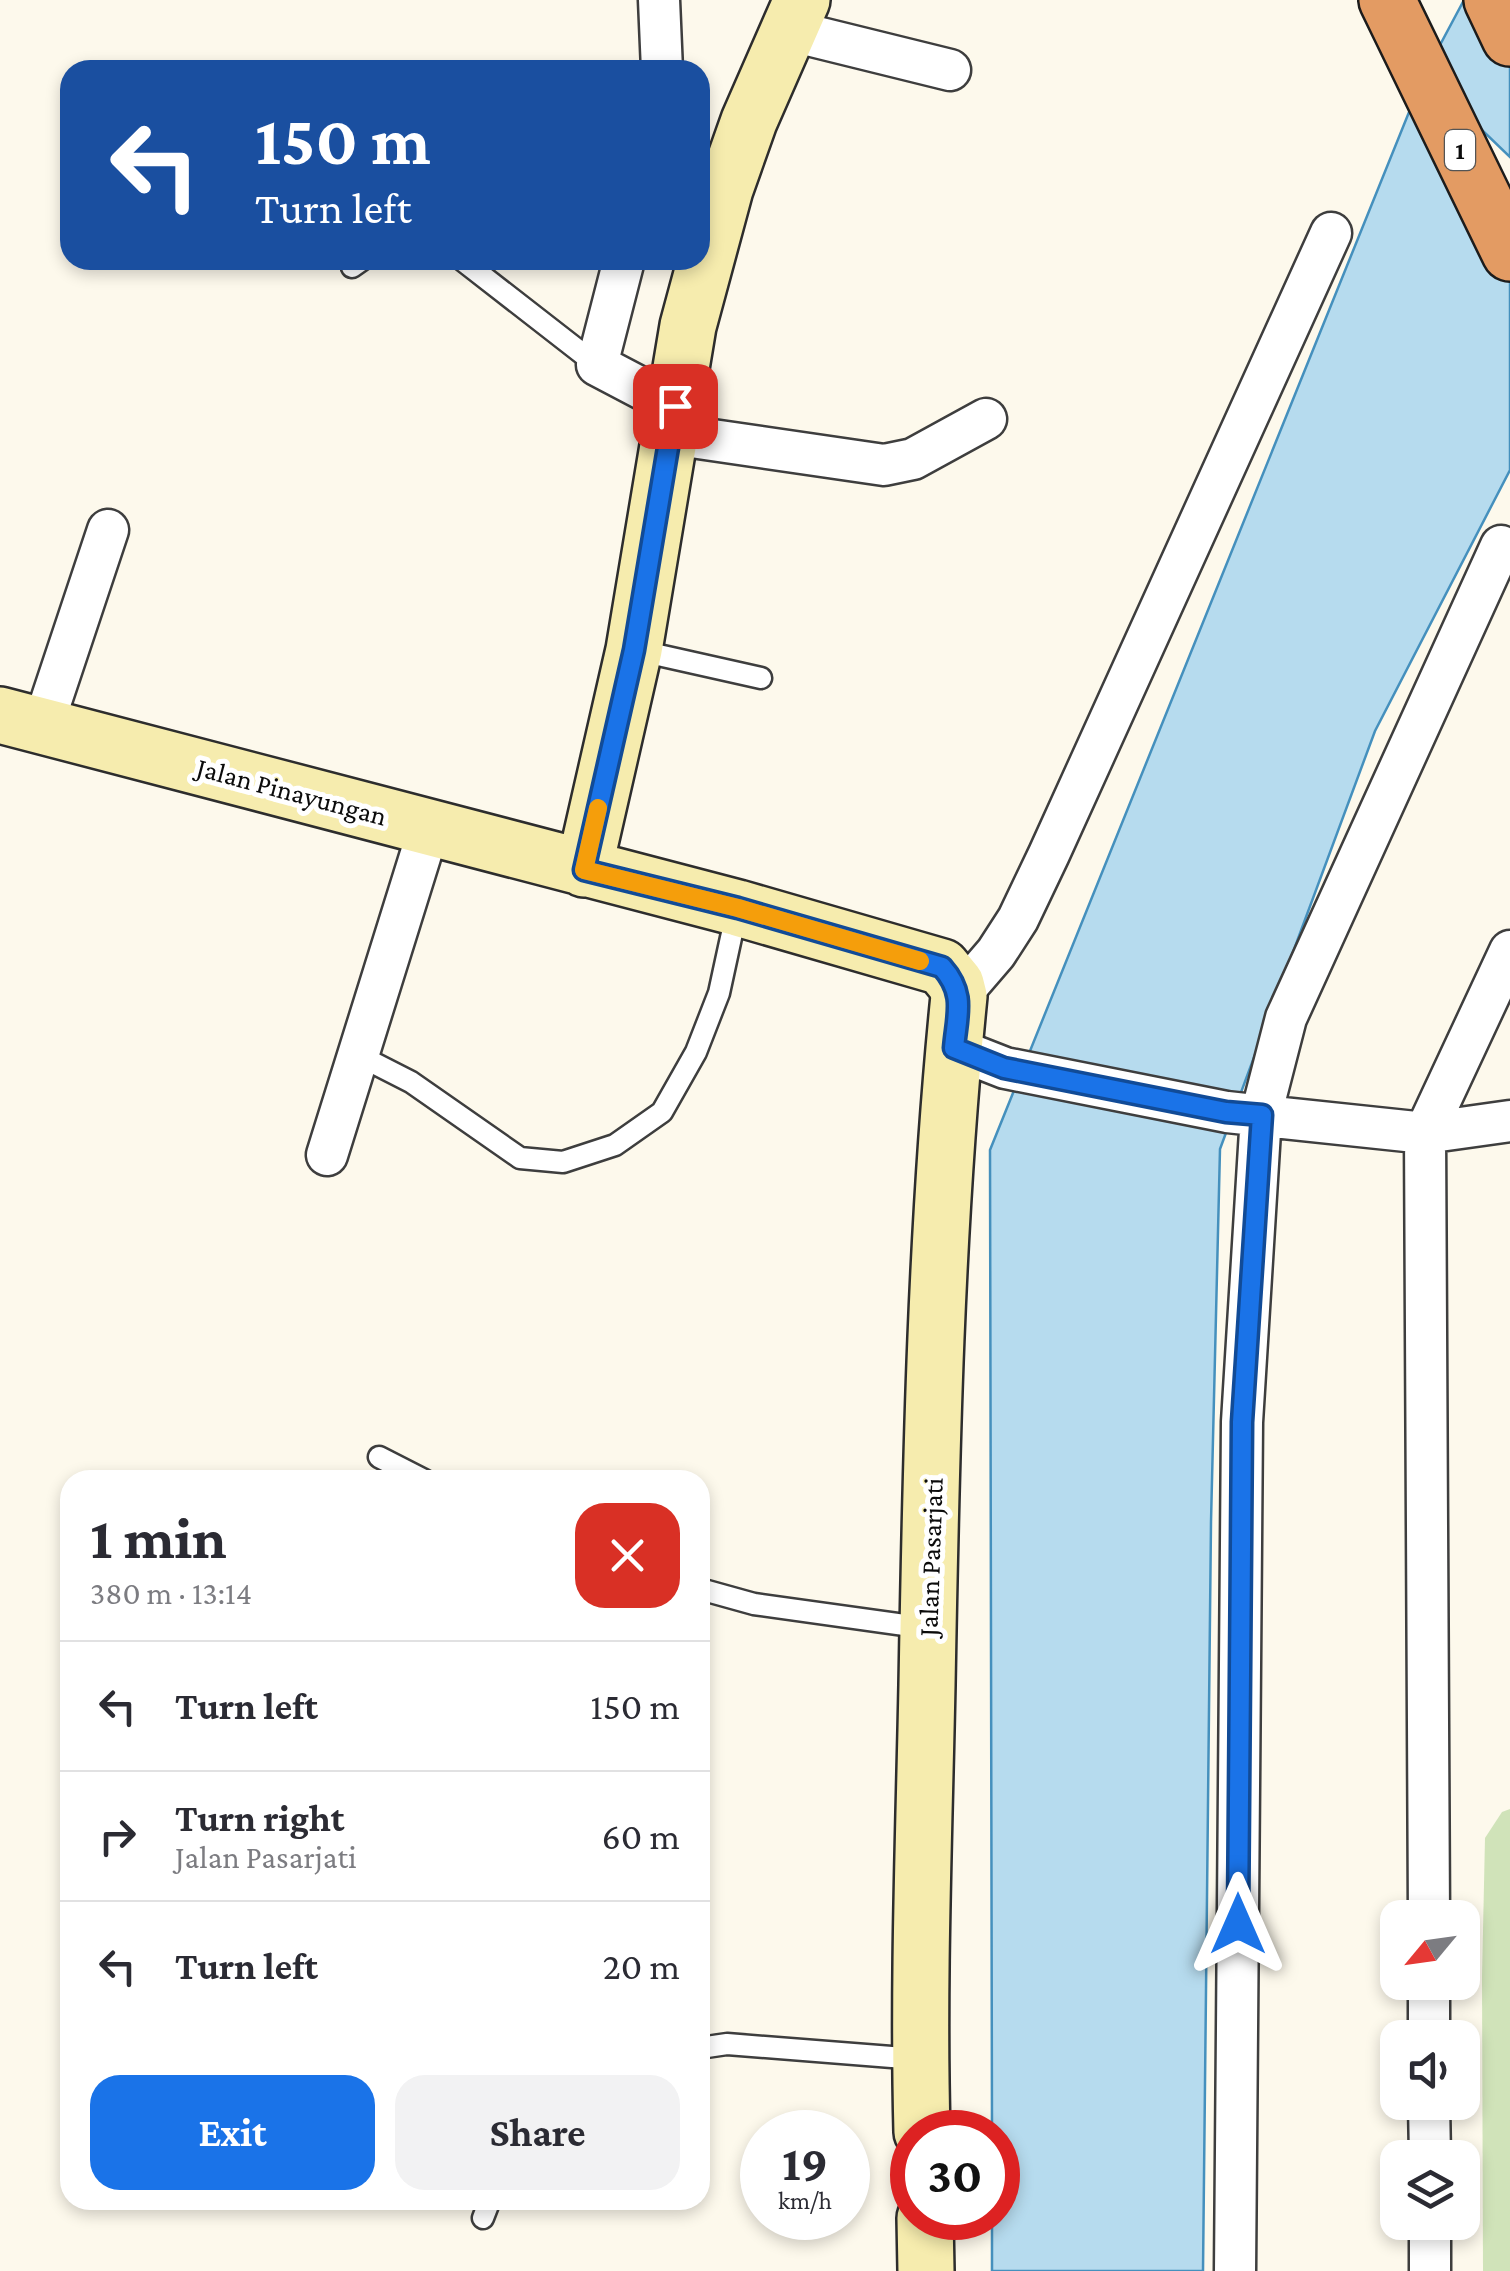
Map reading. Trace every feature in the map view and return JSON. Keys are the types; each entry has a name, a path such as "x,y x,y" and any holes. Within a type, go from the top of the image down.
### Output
{"highway":[{"path":"1492,0 1510,38"},
{"name":"1","path":"1398,24 1510,253"}],"main road":[{"path":"710,245 749,120 795,15"},
{"path":"584,870 634,650 688,326 703,270"},
{"name":"Jalan Pinayungan","path":"22,720 738,908 942,967 958,989"},
{"name":"Jalan Pasarjati","path":"921,2110 928,1628 939,1242 958,989"},
{"path":"925,2240 926,2271"}],"street":[{"path":"651,5 660,60"},
{"path":"795,15 950,70"},
{"path":"958,989 996,953 1018,919 1331,233"},
{"path":"621,270 597,365 673,420 884,465 913,459 986,419"},
{"path":"22,720 108,530"},
{"path":"1236,2271 1244,1113 1501,546"},
{"path":"328,1156 428,828"},
{"path":"1428,1900 1425,1132 1510,951"},
{"path":"954,1048 1004,1068 1244,1113 1425,1132 1510,1121"},
{"path":"1430,2240 1430,2271"}],"lane":[{"path":"475,270 597,365"},
{"path":"634,650 761,678"},
{"path":"358,1055 410,1082 520,1158 563,1162 615,1144 662,1112 696,1052 719,993 738,908"},
{"path":"380,1458 404,1470"},
{"path":"710,1592 754,1604 928,1628"},
{"path":"710,2047 727,2044 920,2060"}],"green space":[{"path":"1510,1809 1510,2271 1483,2271 1485,1838 1502,1812"}],"water":[{"path":"1464,0 1510,0 1510,157 1427,77 1510,253 1510,470 1375,731 1220,1149 1211,1522 1203,2271 992,2271 992,2240 1020,2240 1020,2110 992,2110 990,1150 1424,75"}],"slow traffic":[{"path":"598,808 584,870 738,908 920,961"}],"route":[{"path":"675,406 634,650 584,870 738,908 942,967 956,984 959,996 954,1048 1004,1068 1226,1112 1262,1115 1242,1422 1238,1924"}]}
